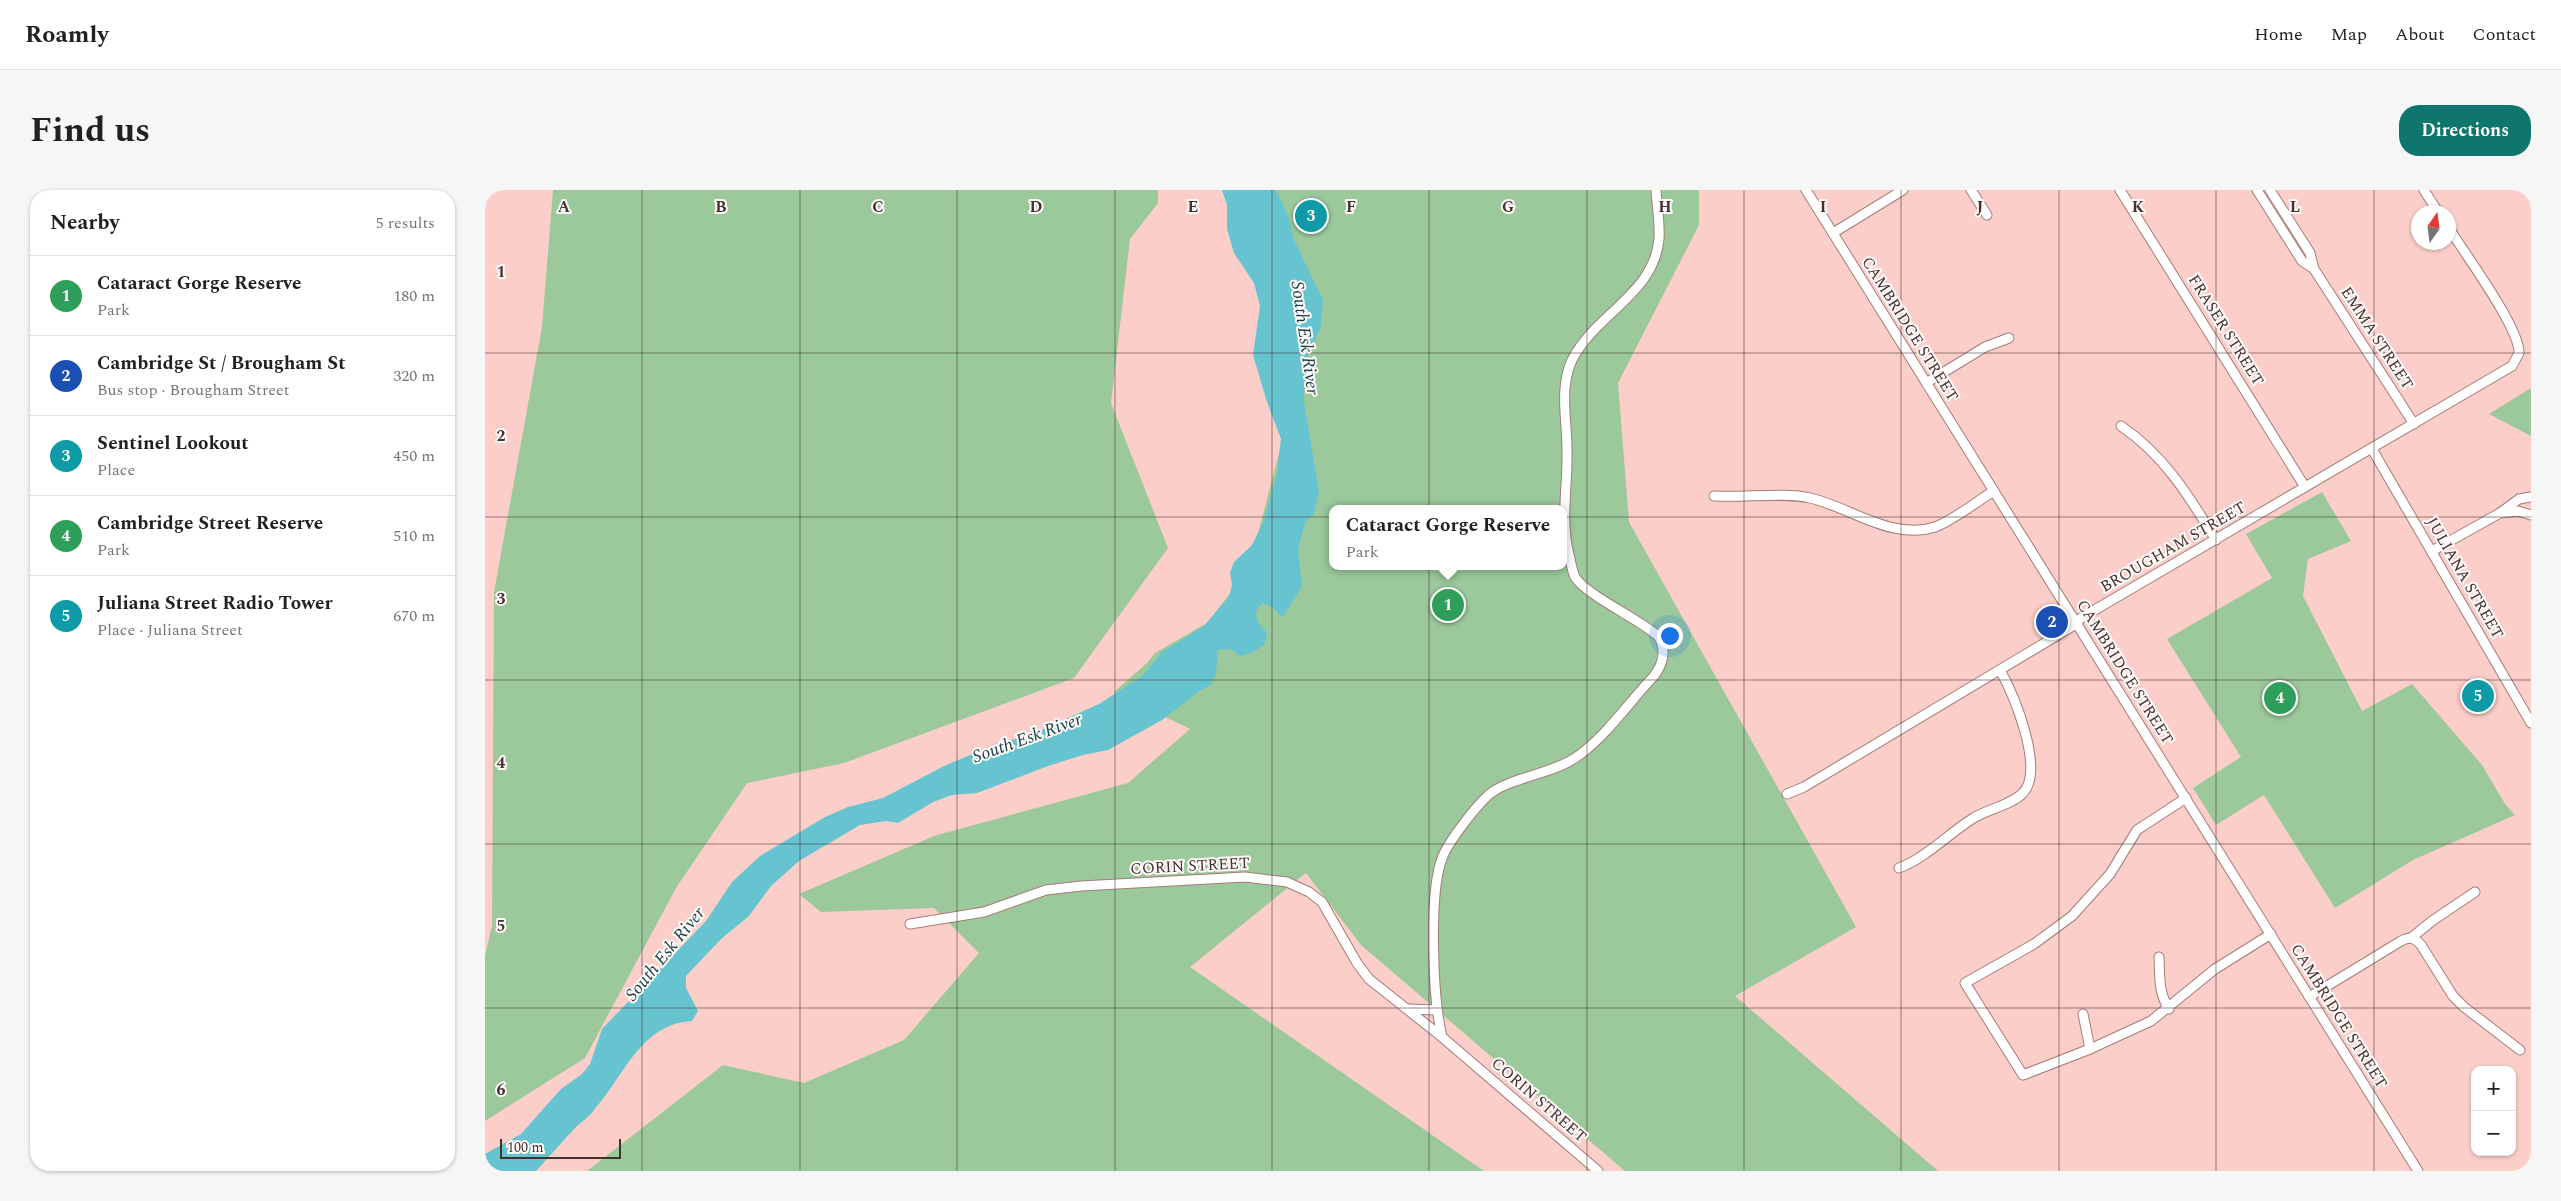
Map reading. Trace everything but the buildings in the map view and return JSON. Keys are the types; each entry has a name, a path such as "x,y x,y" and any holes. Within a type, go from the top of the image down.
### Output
{"street":[{"path":"1563,505 1567,450 1564,390 1568,370 1576,353 1596,327 1640,286 1651,267 1659,240 1656,190"},
{"name":"CAMBRIDGE STREET","path":"1806,190 2418,1171"},
{"path":"1833,233 1903,190"},
{"path":"1971,190 1987,214"},
{"name":"FRASER STREET","path":"2120,190 2305,487"},
{"name":"EMMA STREET","path":"2257,190 2302,260 2314,269 2414,424"},
{"name":"EMMA STREET","path":"2271,190 2311,253 2314,269"},
{"path":"2424,190 2434,205"},
{"name":"BROUGHAM STREET","path":"1787,794 1804,787 2077,622 2510,368 2519,354 2516,340 2504,316 2456,239"},
{"path":"1926,383 1985,347 2009,338"},
{"path":"2121,426 2141,440 2177,478 2216,540"},
{"name":"JULIANA STREET","path":"2372,449 2531,723"},
{"path":"1714,496 1811,498 1880,524 1909,529 1938,526 1994,491"},
{"path":"2432,550 2500,513 2519,499 2531,497"},
{"path":"2500,513 2517,510 2531,515"},
{"path":"1443,1037 1437,1010 1435,955 1438,875 1443,856 1451,840 1491,794 1548,771 1583,752 1654,676 1661,664 1663,644 1658,636 1587,588 1575,576 1567,544"},
{"path":"1899,868 1926,855 1948,835 1974,817 2017,798 2027,787 2031,768 2021,719 2010,689 2000,670"},
{"path":"2186,798 2137,830 2110,874 2072,916 2034,944 1965,983 2023,1075 2090,1049 2137,1028 2169,1009 2215,969 2271,934"},
{"name":"CORIN STREET","path":"910,924 984,912 1047,890 1223,877 1287,882 1309,892 1322,902 1357,963 1369,979 1443,1037 1597,1171"},
{"path":"2309,997 2401,940 2411,938 2432,920 2475,892"},
{"path":"2411,938 2417,940 2421,945 2453,996 2464,1007 2520,1050"},
{"path":"2159,957 2160,986 2163,999 2169,1009"},
{"path":"1407,1009 1437,1010"},
{"path":"2083,1014 2090,1049"}],"green space":[{"path":"553,190 1158,190 1158,203 1130,239 1111,403 1168,548 1074,678 844,763 747,783 676,888 585,1058 485,1121 485,956 492,926 494,592 542,327"},
{"path":"1239,190 1699,190 1699,225 1618,383 1629,522 1856,927 1735,996 1938,1171 1625,1171 1361,945 1306,873 1190,967 1484,1171 587,1171 723,1065 804,1083 904,1040 979,953 934,908 821,912 799,894 934,836 1128,783 1190,729 1114,692 1147,663 1155,653 1207,623 1234,588 1255,545 1301,369"},
{"path":"2531,388 2531,436 2489,414"},
{"path":"2322,492 2351,541 2308,559 2303,596 2362,711 2412,684 2482,765 2505,804 2515,815 2413,860 2335,908 2264,795 2216,825 2193,788 2241,757 2167,639 2272,578 2246,534"}],"water":[{"name":"South Esk River","path":"1222,190 1276,190 1288,216 1294,240 1323,300 1321,326 1306,360 1304,371 1304,401 1319,491 1314,514 1305,523 1298,549 1302,587 1282,618 1274,608 1263,603 1255,612 1259,624 1267,633 1264,645 1253,652 1240,656 1231,649 1218,650 1216,674 1211,685 1199,691 1162,720 1108,750 1083,755 1048,766 977,793 952,795 933,802 898,823 886,821 860,825 799,861 771,886 749,916 721,939 686,976 686,988 698,1011 692,1021 674,1024 646,1042 624,1068 592,1113 575,1128 536,1171 485,1171 485,1154 521,1134 561,1089 582,1074 590,1064 602,1029 706,921 732,882 760,856 825,817 848,807 883,798 944,766 1001,742 1026,737 1099,704 1142,676 1162,652 1204,626 1229,597 1232,585 1230,573 1234,562 1252,545 1264,521 1277,474 1281,439 1267,402 1253,355 1260,306 1254,283 1234,253 1227,229 1227,205"}],"place":[{"name":"Sentinel Lookout","path":"1311,216"},
{"name":"Cataract Gorge Reserve","path":"1448,605"},
{"name":"Cambridge St / Brougham St","path":"2052,622"},
{"name":"Juliana Street Radio Tower","path":"2478,696"},
{"name":"Cambridge Street Reserve","path":"2280,698"}]}
